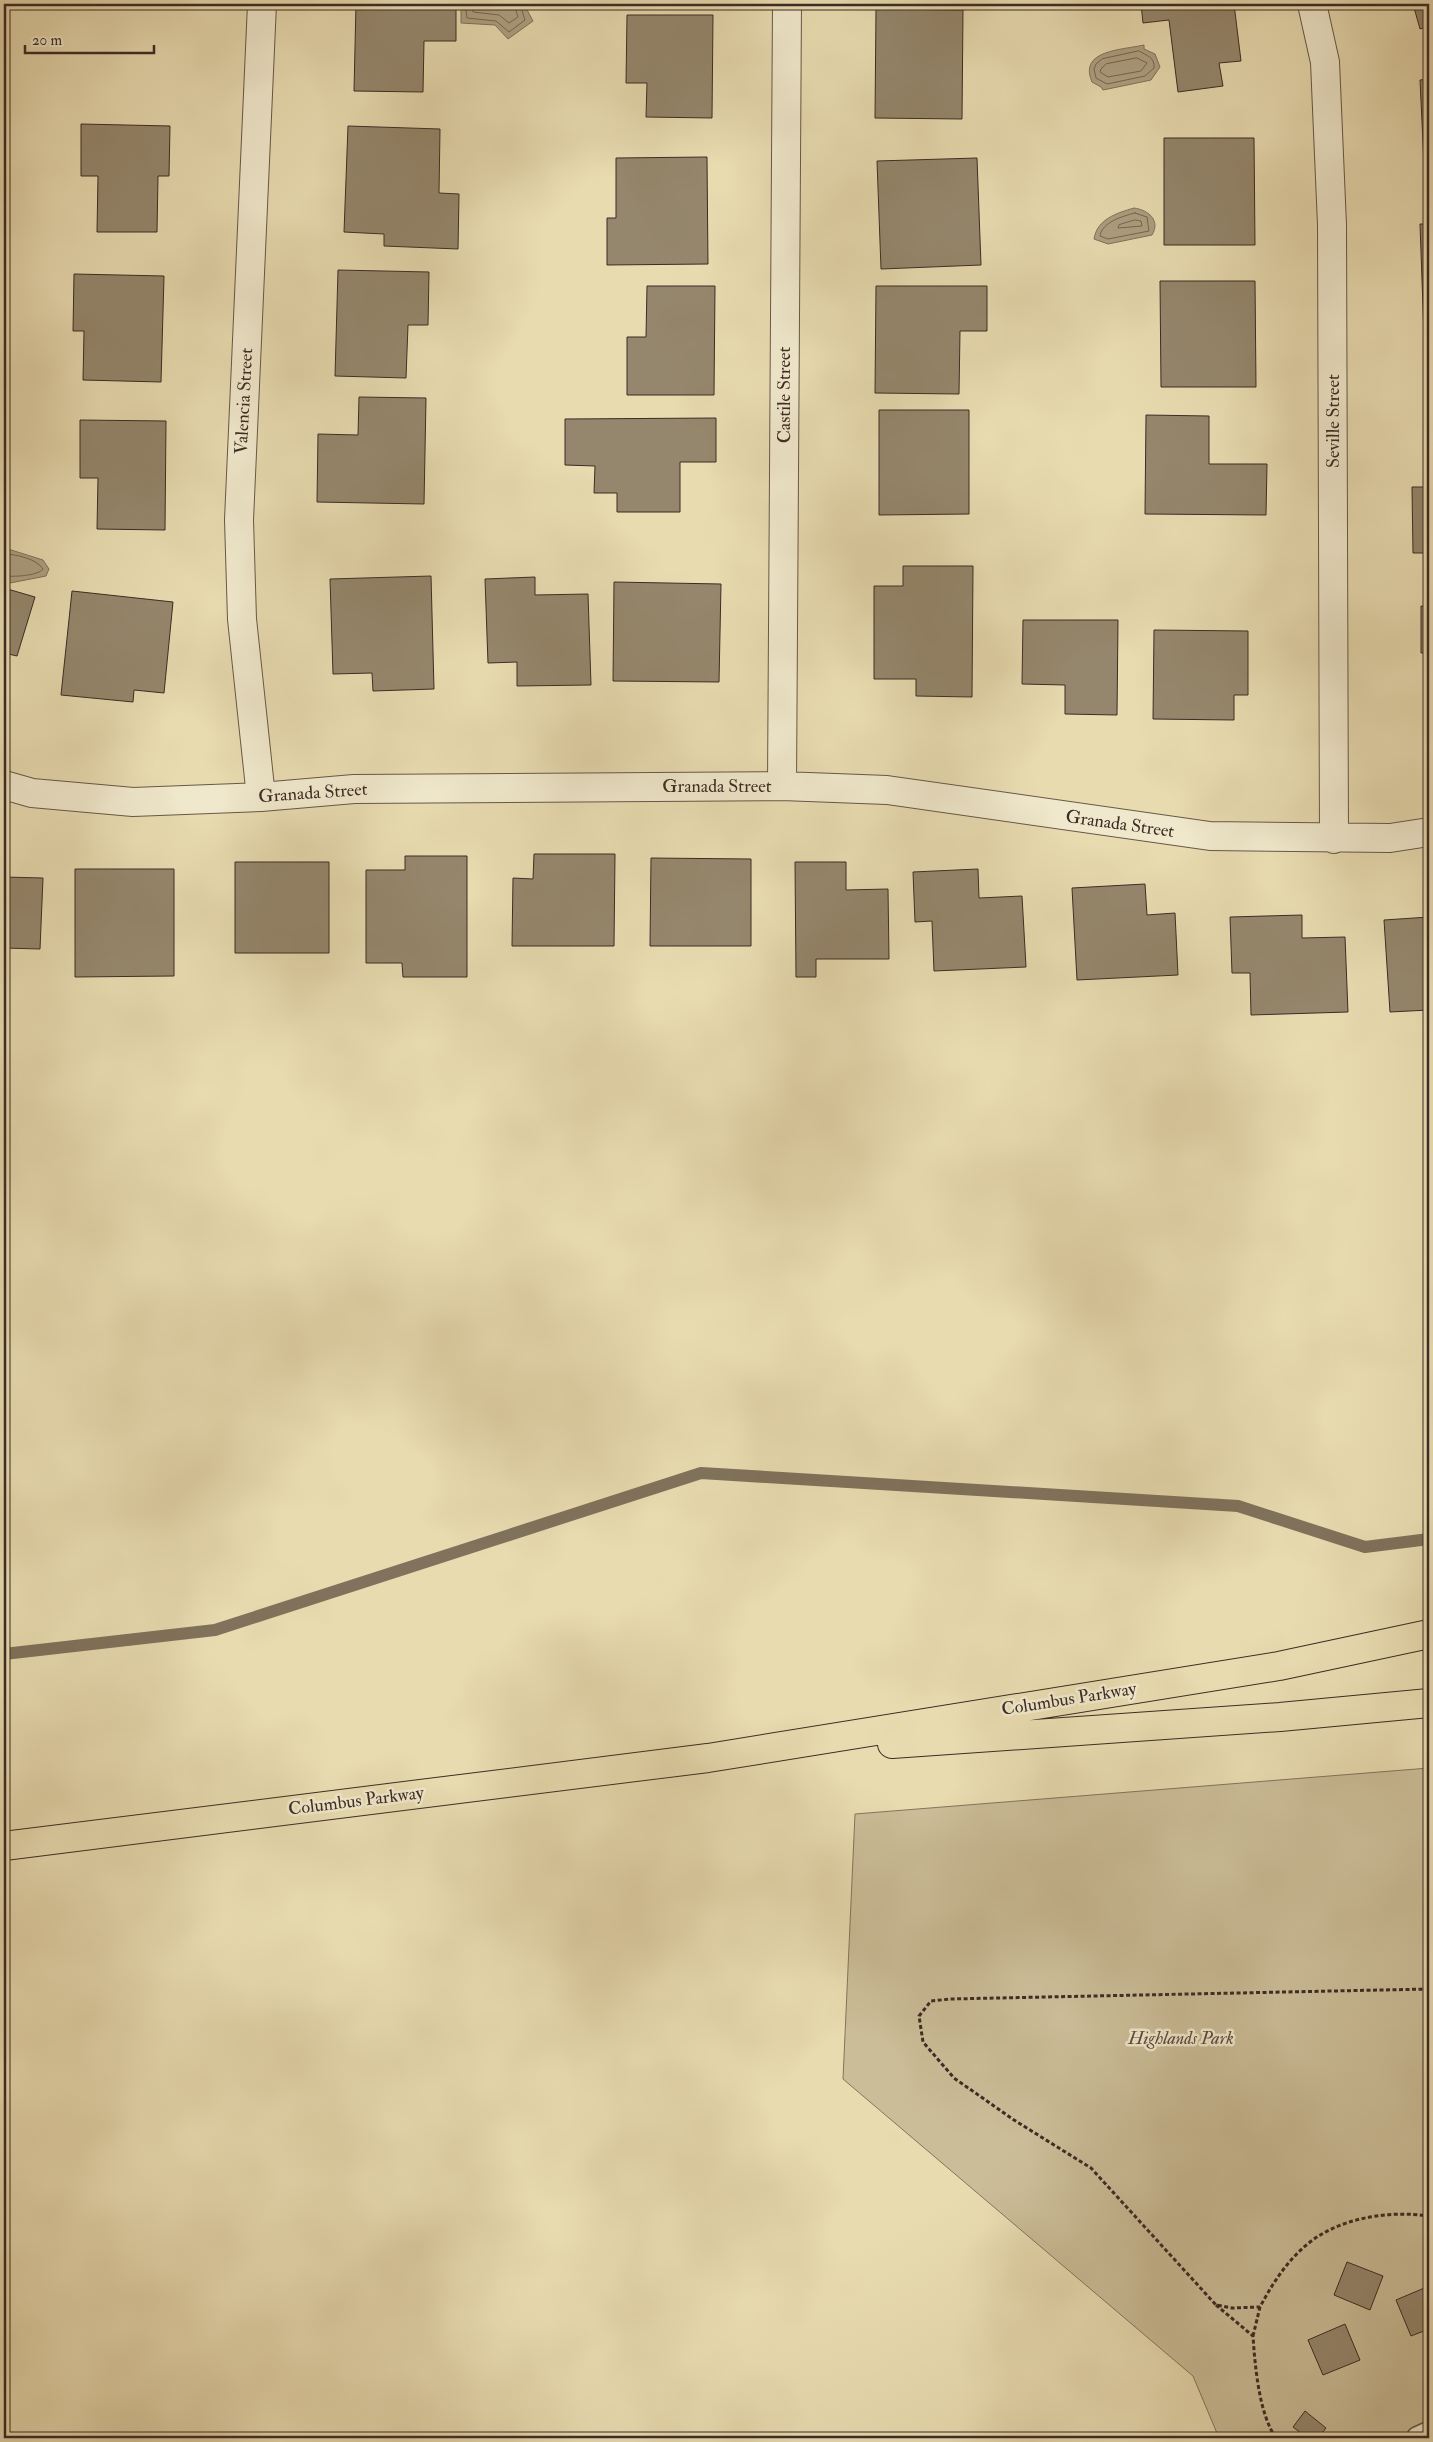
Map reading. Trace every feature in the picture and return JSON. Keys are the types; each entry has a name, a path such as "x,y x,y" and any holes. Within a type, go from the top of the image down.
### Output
{"main road":[{"name":"Columbus Parkway","path":"4,1846 708,1758 1279,1666 1429,1634"},
{"name":"Columbus Parkway","path":"708,1758 1270,1718 1429,1703"}],"street":[{"name":"Valencia Street","path":"261,797 242,619 239,520 262,4"},
{"name":"Castile Street","path":"782,786 788,4"},
{"name":"Seville Street","path":"1312,4 1325,62 1332,225 1334,839"},
{"name":"Granada Street","path":"4,785 32,793 133,802 261,797 354,789 782,786 887,790 1210,836 1334,839 1390,838 1429,832"}],"lane":[{"path":"1418,2438 1429,2433"}],"path":[{"path":"1253,2336 1216,2305 1091,2168 1014,2120 954,2078 923,2042 919,2016 930,2000 1429,1989"},
{"path":"1276,2438 1269,2429 1255,2364 1253,2336 1260,2307 1272,2284 1303,2247 1334,2228 1377,2216 1412,2213 1429,2216"},
{"path":"1216,2305 1232,2308 1260,2307"}],"green space":[{"name":"Highlands Park","path":"1429,1768 1429,2438 1219,2438 1193,2376 843,2079 855,1814"}],"water":[{"path":"461,4 524,4 533,21 508,39 495,25 461,23"},
{"path":"1144,45 1144,49 1155,54 1160,67 1151,80 1103,90 1092,82 1089,71 1091,63 1096,58 1114,50"},
{"path":"1134,208 1148,213 1154,220 1155,225 1152,235 1108,244 1094,239 1099,226 1103,222"},
{"path":"8,549 43,560 49,569 46,576 10,583 4,580 4,550"}],"building":[{"path":"356,4 456,4 456,41 424,41 423,92 354,91"},
{"path":"1141,4 1234,4 1241,61 1219,63 1223,86 1178,92 1169,20 1143,23"},
{"path":"1413,4 1429,4 1429,26 1420,29"},
{"path":"876,9 963,10 962,119 875,118"},
{"path":"627,15 713,15 712,118 646,117 647,83 626,83"},
{"path":"1429,79 1429,185 1425,185 1420,80"},
{"path":"81,124 170,126 169,176 158,176 157,232 97,232 98,176 81,176"},
{"path":"348,126 440,129 439,193 459,194 458,249 384,246 384,234 344,232"},
{"path":"1164,138 1254,138 1255,245 1164,245"},
{"path":"707,157 708,264 607,265 607,218 616,218 616,158"},
{"path":"977,158 981,265 881,269 877,161"},
{"path":"1420,224 1429,224 1429,334 1424,335"},
{"path":"338,270 429,272 428,325 408,325 406,378 335,376"},
{"path":"74,274 164,276 161,382 83,380 84,331 73,331"},
{"path":"1160,281 1255,281 1256,387 1161,387"},
{"path":"647,286 715,286 714,395 627,395 627,337 646,337"},
{"path":"876,286 987,286 987,331 960,331 959,394 875,393"},
{"path":"359,397 426,398 424,504 317,502 318,434 358,435"},
{"path":"879,410 969,410 969,514 879,515"},
{"path":"1146,415 1209,416 1209,464 1267,464 1266,515 1145,514"},
{"path":"716,418 716,462 680,462 680,512 617,512 617,493 594,493 595,466 565,465 565,419"},
{"path":"80,420 166,421 165,530 97,529 98,478 80,478"},
{"path":"1412,487 1429,487 1429,553 1413,553"},
{"path":"903,566 973,566 972,697 916,696 916,679 874,679 874,586 903,586"},
{"path":"431,576 434,689 373,691 372,673 333,674 330,579"},
{"path":"535,577 535,595 588,594 591,685 517,686 517,662 488,663 485,579"},
{"path":"614,582 721,584 719,682 613,681"},
{"path":"4,588 35,597 17,656 4,653"},
{"path":"72,591 173,602 164,693 134,690 133,702 61,695"},
{"path":"1421,606 1429,607 1429,653 1421,653"},
{"path":"1023,620 1118,620 1117,715 1065,714 1065,685 1022,684"},
{"path":"1154,630 1248,631 1248,695 1234,695 1234,720 1153,719"},
{"path":"534,854 615,854 614,946 512,946 513,878 533,879"},
{"path":"405,856 467,856 467,977 403,977 402,963 366,963 366,870 405,870"},
{"path":"651,858 751,859 751,946 650,946"},
{"path":"235,862 329,862 329,953 235,953"},
{"path":"795,862 846,862 846,890 888,889 889,959 816,959 816,977 796,977"},
{"path":"75,869 174,869 174,976 75,977"},
{"path":"978,869 979,898 1022,896 1026,967 934,971 932,921 915,922 913,872"},
{"path":"4,877 43,878 40,949 4,948"},
{"path":"1145,884 1147,915 1175,913 1178,975 1077,980 1072,888"},
{"path":"1302,915 1302,938 1345,937 1348,1012 1251,1015 1250,973 1232,973 1230,917"},
{"path":"1429,917 1429,1010 1390,1012 1384,920"},
{"path":"1347,2262 1383,2276 1370,2310 1334,2295"},
{"path":"1429,2286 1429,2329 1411,2336 1396,2300"},
{"path":"1345,2324 1360,2360 1323,2375 1308,2340"},
{"path":"1305,2411 1326,2428 1318,2438 1307,2438 1293,2427"}],"waterway":[{"path":"4,1654 215,1630 701,1473 1238,1506 1365,1547 1429,1539"}]}
